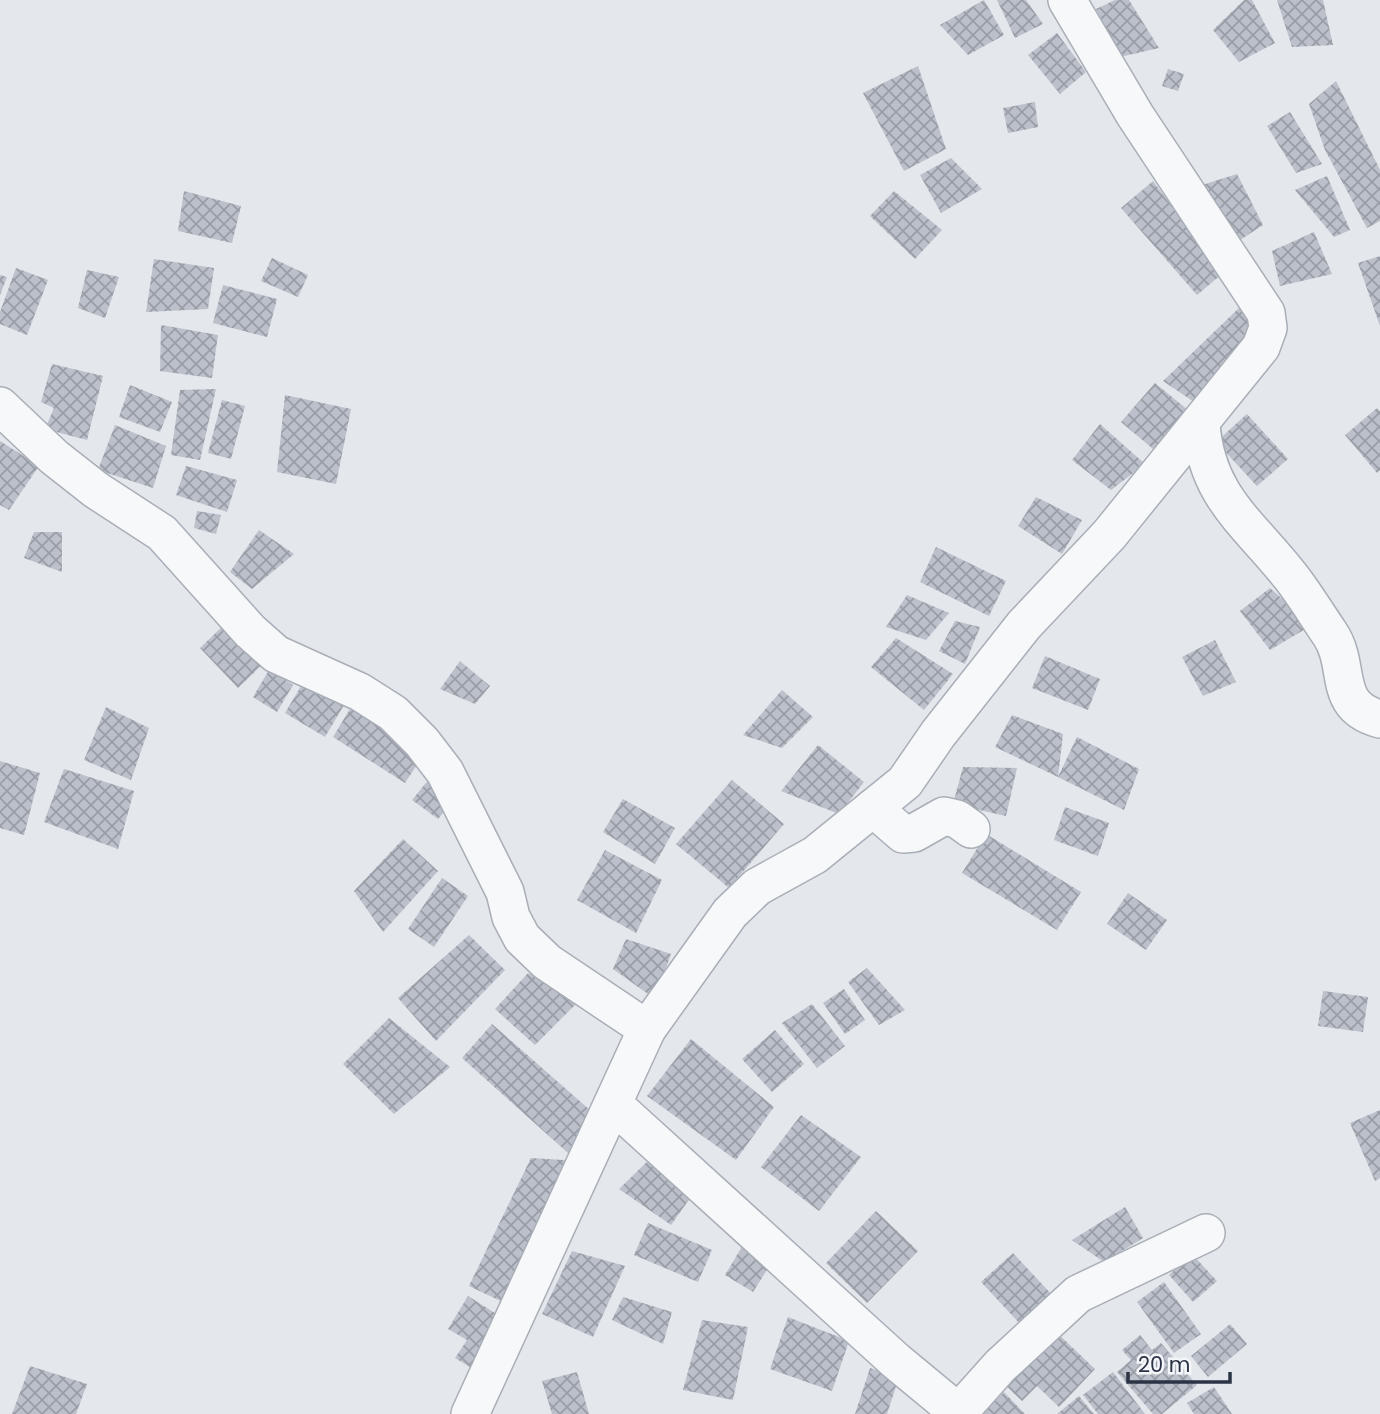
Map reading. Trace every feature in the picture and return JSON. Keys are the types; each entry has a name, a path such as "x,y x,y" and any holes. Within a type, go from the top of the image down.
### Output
{"street":[{"path":"470,1414 647,1029 742,898 815,855 905,782 938,734 1024,625 1109,536 1201,425 1261,347 1267,335 1269,321 1256,296 1135,115 1067,0"},
{"path":"0,406 54,457 96,490 162,533 250,631 276,654 360,692 393,713 422,742 445,772 505,892 522,938 547,962 647,1029"},
{"path":"1201,425 1203,453 1213,479 1238,517 1291,577 1332,638 1348,698 1365,714 1380,719"},
{"path":"873,808 903,834 914,833 944,816 957,819 971,829"},
{"path":"613,1104 896,1361 959,1413 1000,1366 1078,1294 1206,1233"}],"building":[{"path":"984,0 1004,35 968,55 940,25"},
{"path":"997,0 1026,0 1043,24 1015,38"},
{"path":"1115,0 1129,0 1159,48 1120,57 1096,9"},
{"path":"1244,0 1252,0 1275,43 1239,62 1213,30"},
{"path":"1277,0 1323,0 1333,45 1292,47"},
{"path":"1057,33 1086,72 1060,94 1028,55"},
{"path":"918,66 946,149 904,171 863,93"},
{"path":"1168,69 1184,74 1178,91 1162,86"},
{"path":"1336,81 1380,170 1380,221 1367,228 1325,150 1309,104"},
{"path":"1035,102 1038,127 1008,133 1003,108"},
{"path":"1290,112 1322,164 1296,173 1267,126"},
{"path":"951,158 982,189 941,213 920,175"},
{"path":"1237,174 1263,225 1237,242 1202,185"},
{"path":"1327,176 1350,230 1334,237 1295,190"},
{"path":"1153,181 1222,274 1197,295 1121,208"},
{"path":"184,191 241,206 232,243 178,231"},
{"path":"894,191 942,230 915,259 870,216"},
{"path":"1314,232 1332,274 1280,286 1272,251"},
{"path":"1380,256 1380,326 1358,263"},
{"path":"272,258 308,275 298,297 261,281"},
{"path":"154,259 214,268 208,309 146,312"},
{"path":"16,268 48,280 27,335 0,324 0,312"},
{"path":"87,270 119,277 105,318 78,308"},
{"path":"0,275 7,277 0,295"},
{"path":"223,285 277,299 267,337 213,323"},
{"path":"1240,307 1253,331 1200,406 1163,381"},
{"path":"161,325 218,335 212,378 160,371"},
{"path":"52,364 103,376 87,440 45,429 54,408 41,402"},
{"path":"1155,383 1194,415 1159,454 1121,422"},
{"path":"130,385 172,402 160,432 119,417"},
{"path":"216,389 200,460 171,455 180,390"},
{"path":"285,395 351,409 336,484 277,472"},
{"path":"222,400 245,406 231,459 208,453"},
{"path":"1377,408 1380,411 1380,470 1377,473 1345,435"},
{"path":"1247,414 1288,459 1257,486 1216,442"},
{"path":"1100,424 1145,464 1111,490 1072,460"},
{"path":"115,425 166,446 153,488 98,470"},
{"path":"0,441 39,466 9,510 0,505"},
{"path":"186,466 237,480 227,512 176,495"},
{"path":"1036,497 1082,520 1062,554 1018,526"},
{"path":"197,511 221,515 216,534 194,528"},
{"path":"259,530 294,554 252,589 230,572"},
{"path":"34,532 62,532 62,572 24,558"},
{"path":"936,547 1006,581 989,616 920,582"},
{"path":"1270,588 1312,625 1270,650 1240,611"},
{"path":"907,595 949,613 926,640 886,627"},
{"path":"955,621 980,627 965,664 939,651"},
{"path":"227,622 265,662 238,688 200,648"},
{"path":"896,638 953,674 924,710 871,667"},
{"path":"1215,640 1236,682 1203,696 1182,657"},
{"path":"1045,656 1100,679 1088,710 1032,688"},
{"path":"460,661 490,686 475,704 440,689"},
{"path":"269,670 293,685 277,712 253,697"},
{"path":"307,676 347,700 325,737 285,713"},
{"path":"782,690 813,717 782,748 743,735"},
{"path":"353,704 426,751 405,783 333,737"},
{"path":"106,707 149,728 131,780 84,760"},
{"path":"1012,715 1063,734 1058,777 995,747"},
{"path":"1077,737 1139,769 1124,810 1058,777"},
{"path":"818,745 864,782 839,814 781,791"},
{"path":"0,761 40,773 24,835 0,828"},
{"path":"963,767 1017,768 1006,816 953,804"},
{"path":"64,769 134,791 118,849 44,822"},
{"path":"430,778 455,798 438,819 412,800"},
{"path":"732,780 784,824 729,888 676,844"},
{"path":"623,799 675,828 655,864 603,832"},
{"path":"1065,807 1109,823 1098,856 1054,840"},
{"path":"986,834 1081,892 1057,930 962,873"},
{"path":"403,839 438,871 383,932 354,891"},
{"path":"605,850 662,880 636,933 577,900"},
{"path":"442,878 468,896 434,947 408,929"},
{"path":"1128,893 1167,920 1146,950 1107,924"},
{"path":"469,935 505,970 436,1041 398,998"},
{"path":"626,939 671,954 655,999 613,969"},
{"path":"867,968 905,1010 879,1025 848,982"},
{"path":"528,973 580,1000 535,1045 495,1009"},
{"path":"844,989 865,1020 845,1034 823,1003"},
{"path":"1323,991 1368,997 1363,1032 1318,1026"},
{"path":"812,1004 845,1046 817,1068 782,1023"},
{"path":"389,1018 450,1067 394,1114 343,1064"},
{"path":"492,1024 599,1118 568,1153 462,1058"},
{"path":"775,1030 804,1064 772,1092 742,1059"},
{"path":"691,1039 774,1107 736,1160 647,1096"},
{"path":"1380,1110 1380,1178 1375,1181 1350,1123"},
{"path":"801,1115 861,1157 819,1211 761,1167"},
{"path":"657,1152 693,1194 671,1225 619,1189"},
{"path":"531,1158 579,1161 509,1305 469,1286"},
{"path":"1125,1207 1143,1238 1104,1262 1072,1240"},
{"path":"876,1211 918,1251 867,1303 826,1263"},
{"path":"648,1223 712,1250 698,1282 634,1255"},
{"path":"746,1240 775,1257 753,1292 725,1275"},
{"path":"572,1251 625,1266 593,1337 542,1314"},
{"path":"1013,1253 1054,1297 1022,1326 981,1282"},
{"path":"1192,1254 1217,1281 1193,1302 1169,1275"},
{"path":"1164,1282 1201,1334 1174,1353 1137,1302"},
{"path":"468,1296 506,1320 475,1370 455,1358 467,1340 448,1329"},
{"path":"623,1297 672,1312 663,1344 612,1320"},
{"path":"788,1317 849,1341 832,1391 770,1369"},
{"path":"702,1320 748,1327 733,1400 683,1390"},
{"path":"1230,1324 1247,1344 1208,1377 1191,1356"},
{"path":"1053,1329 1095,1369 1059,1407 1037,1386 1022,1401 1002,1382"},
{"path":"1140,1335 1152,1350 1161,1343 1197,1385 1162,1414 1153,1414 1117,1372 1131,1360 1122,1350"},
{"path":"30,1366 87,1384 76,1414 12,1414"},
{"path":"870,1368 899,1377 887,1414 855,1414"},
{"path":"577,1372 589,1414 552,1414 542,1381"},
{"path":"1113,1372 1145,1414 1098,1414 1083,1395"},
{"path":"1214,1387 1232,1414 1194,1414 1187,1403"},
{"path":"1004,1392 1025,1414 982,1414"},
{"path":"1079,1396 1094,1414 1057,1414"}]}
